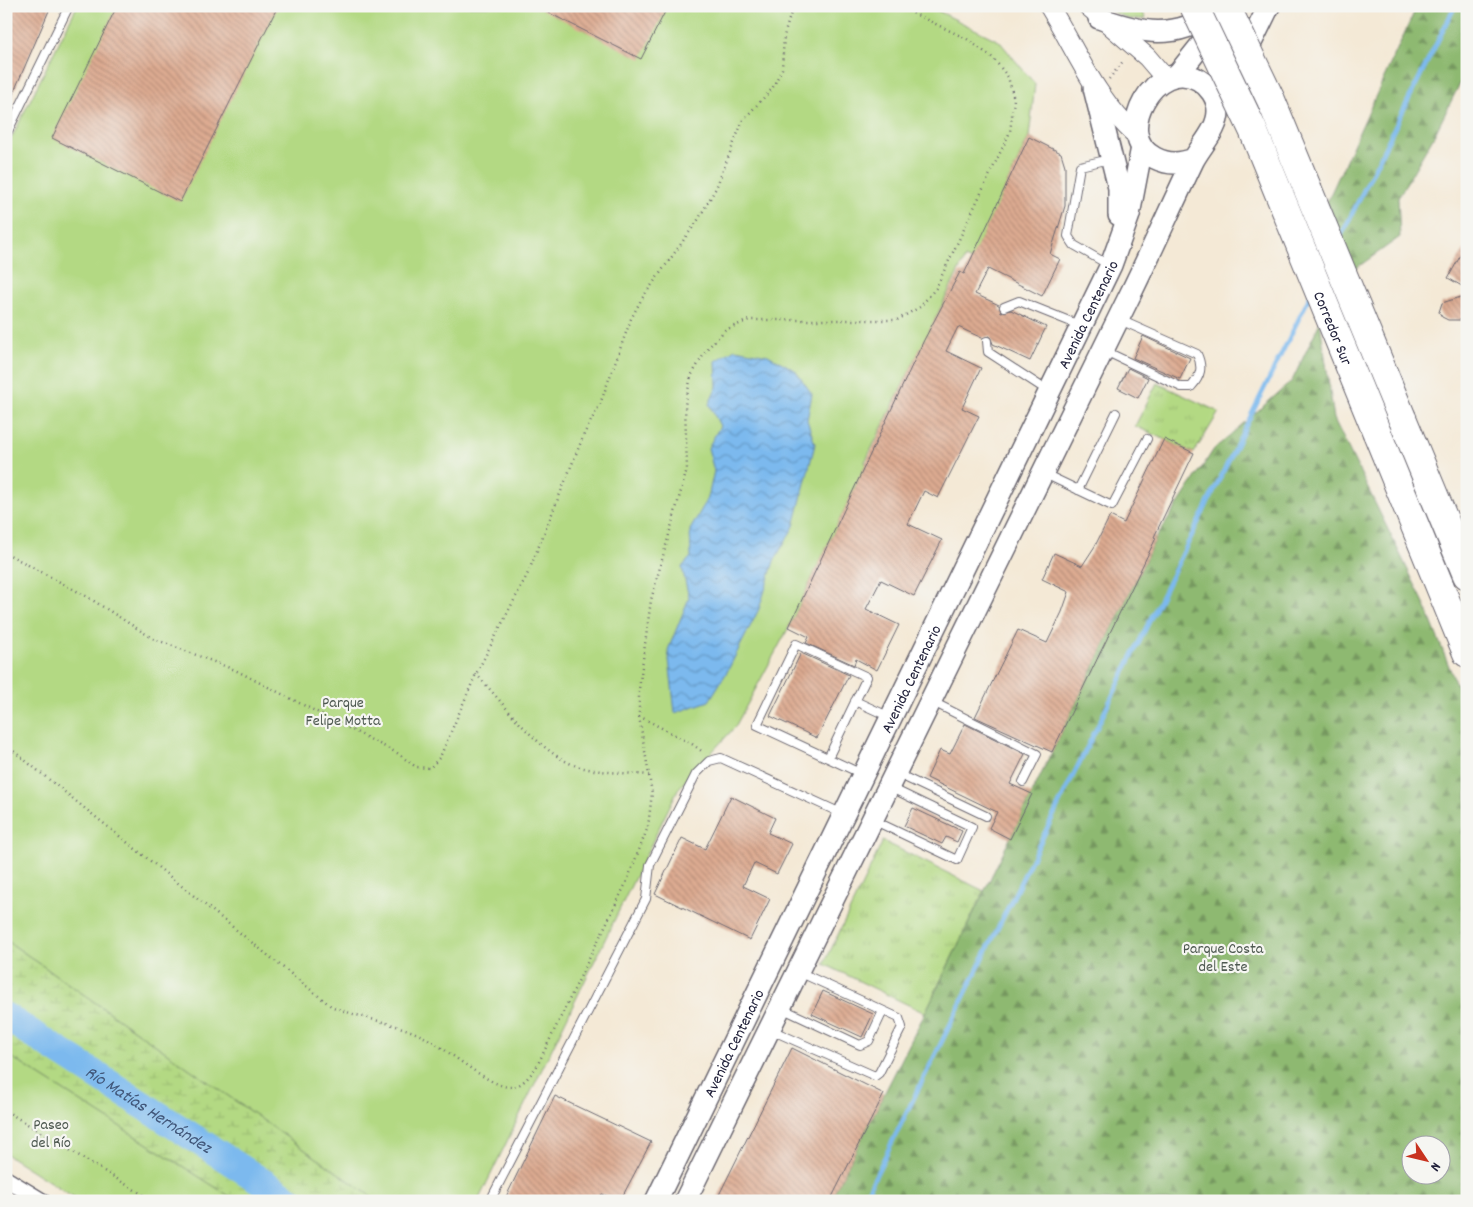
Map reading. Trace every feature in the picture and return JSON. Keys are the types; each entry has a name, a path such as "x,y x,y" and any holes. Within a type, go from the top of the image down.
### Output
{"highway":[{"name":"Corredor Sur","path":"1194,6 1253,130 1467,653"},
{"name":"Corredor Sur","path":"1226,6 1271,100 1467,576"}],"main road":[{"path":"1094,12 1135,31 1159,32 1184,28 1226,6"},
{"path":"1226,6 1215,28 1172,76 1151,91 1141,108 1136,124 1139,142 1150,156 1164,162 1180,164 1194,159 1213,127 1218,111 1269,6"},
{"path":"1172,76 1193,76 1206,84 1215,96 1218,111"},
{"path":"1094,88 1119,188 1113,259"},
{"name":"Avenida Centenario","path":"656,1201 1113,259 1129,215 1139,142"},
{"name":"Avenida Centenario","path":"685,1201 929,700 1103,350 1194,159"},
{"path":"1065,359 1092,372"},
{"path":"1013,466 1040,475"},
{"path":"843,814 870,823"}],"street":[{"path":"1049,6 1094,88 1119,121 1139,142"},
{"path":"1094,12 1147,58 1172,76"},
{"path":"6,1179 42,1201"}],"lane":[{"path":"6,135 69,6"},
{"path":"1112,159 1080,166 1068,236 1074,245 1113,259"},
{"path":"1004,307 1019,301 1081,326"},
{"path":"1103,350 1181,386 1191,386 1199,379 1202,365 1197,354 1118,319"},
{"path":"987,341 988,352 1049,392"},
{"path":"1078,490 1116,413"},
{"path":"1040,475 1112,506 1147,439"},
{"path":"828,758 867,678 796,644 757,725 862,774"},
{"path":"929,700 1037,754 1024,782"},
{"path":"856,701 890,717"},
{"path":"490,1201 646,899 650,866 696,774 709,762 721,758 843,814"},
{"path":"891,780 986,816"},
{"path":"870,823 957,860 972,827 891,780"},
{"path":"769,1029 875,1076 880,1073 902,1027 899,1018 797,971"},
{"path":"780,1007 860,1045 870,1041 883,1011"}],"path":[{"path":"6,554 86,596 152,638 235,670 424,769 435,765 476,674 528,573 585,432 600,404 631,319 641,300 698,220 716,188 733,140 743,120 772,89 782,69 784,36 793,6"},
{"path":"6,745 331,1006 353,1015 400,1026 426,1038 492,1081 510,1087 524,1082 536,1068 627,881 648,826 652,793 639,716 639,689 651,600 687,469 685,405 691,376 707,349 725,330 749,320 897,320 920,307 936,288 1010,132 1014,99 1008,77 993,58 967,39 898,6"},
{"path":"476,674 542,746 564,761 584,768 649,775"},
{"path":"639,716 692,744 704,754 709,762"},
{"path":"6,1111 153,1201"}],"green space":[{"name":"Parque Felipe Motta","path":"77,6 928,6 999,41 1035,84 1029,137 971,261 965,258 865,462 866,464 789,627 735,727 678,789 478,1201 378,1201 6,940 6,149"},
{"path":"1102,6 1140,6 1146,19 1128,19"},
{"path":"1417,6 1467,6 1467,69 1435,134 1398,198 1400,237 1355,269 1327,202"},
{"name":"Parque Costa del Este","path":"1320,322 1334,419 1424,603 1467,712 1467,1201 830,1201 925,1013 1156,538 1214,449 1292,381"},
{"path":"1157,383 1219,412 1194,453 1135,426"},
{"path":"883,841 984,891 925,1013 824,964"},
{"path":"6,940 378,1201 237,1201 6,1054"},
{"name":"Paseo del Río","path":"6,1054 237,1201 80,1201 6,1154"}],"water":[{"path":"735,349 768,355 795,370 812,394 807,420 815,444 794,526 774,561 759,609 727,672 709,701 675,713 668,650 689,598 682,567 691,557 690,530 708,498 714,471 708,448 720,426 709,404 717,387 716,361"}],"building":[{"path":"6,6 51,6 6,110"},
{"path":"117,6 278,6 180,202 52,138"},
{"path":"535,6 668,6 641,59"},
{"path":"1029,137 1061,153 1065,166 1065,206 1050,254 1060,259 1042,296 988,269 975,294 999,305 1001,312 1011,310 1046,327 1030,361 993,344 990,336 982,338 958,327 946,351 981,368 962,408 979,416 938,498 924,491 908,524 942,540 914,596 881,580 866,609 899,625 877,670 856,659 854,665 806,643 809,637 789,627 924,340 960,272 964,274"},
{"path":"1467,244 1467,289 1448,278"},
{"path":"1467,295 1467,320 1448,320 1442,317 1439,312 1442,303"},
{"path":"1143,336 1190,358 1180,379 1133,358"},
{"path":"1128,368 1148,378 1138,398 1118,388"},
{"path":"1164,439 1194,453 1154,537 1156,538 1052,752 975,717 1018,630 1047,643 1062,612 1069,592 1042,579 1054,553 1082,566 1095,546 1110,516 1124,523"},
{"path":"801,653 849,675 817,738 770,716"},
{"path":"965,724 1025,754 1010,784 1032,794 1010,839 989,828 997,812 927,778 940,750 950,754"},
{"path":"731,796 775,818 768,833 792,844 777,874 754,863 743,886 770,899 750,940 655,894 682,838 705,849"},
{"path":"913,808 962,831 957,842 946,837 942,844 904,826"},
{"path":"823,991 873,1014 862,1037 812,1014"},
{"path":"792,1048 884,1094 830,1201 716,1201"},
{"path":"555,1096 651,1142 620,1201 602,1194 595,1201 504,1201"}],"waterway":[{"path":"1339,240 1455,6"},
{"path":"863,1201 1310,296"},
{"name":"Río Matías Hernández","path":"6,1017 292,1201"}]}
